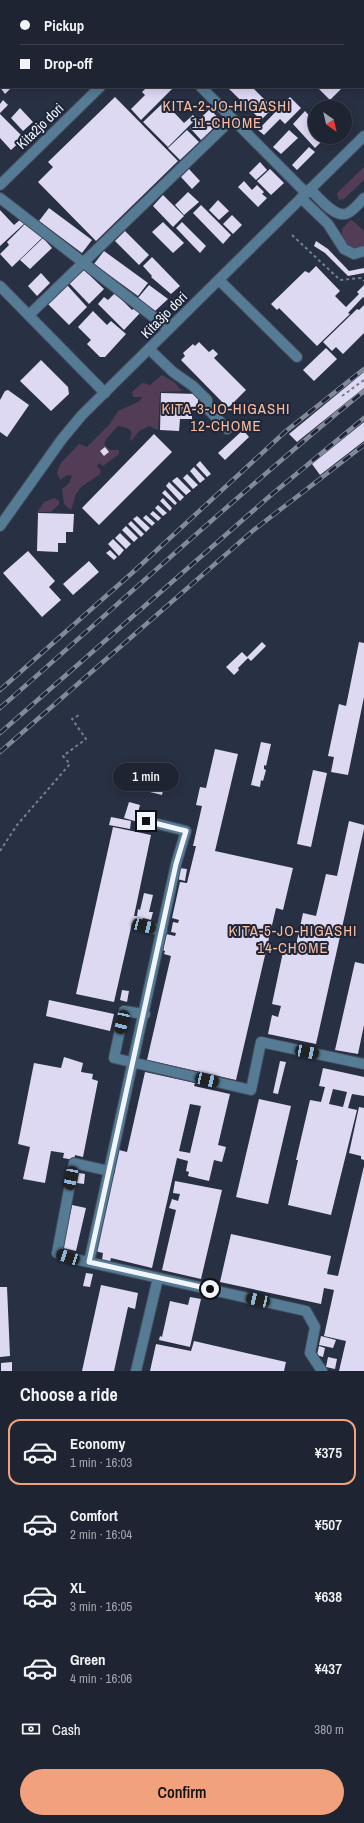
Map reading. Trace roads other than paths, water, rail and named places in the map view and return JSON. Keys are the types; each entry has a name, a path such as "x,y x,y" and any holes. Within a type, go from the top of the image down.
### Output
{"street":[{"name":"Kita2jo dori","path":"0,185 99,88"},
{"path":"202,88 306,194 344,249 354,254 364,251"},
{"path":"29,315 232,119"},
{"name":"Kita3jo dori","path":"0,526 62,439 82,415 364,136"},
{"path":"306,194 333,212 340,214 349,213 364,198"},
{"path":"0,198 169,329"},
{"path":"219,280 297,357"},
{"path":"0,286 105,393"},
{"path":"149,350 173,372 193,386 207,400 208,409 227,429"},
{"path":"89,1262 176,864 186,831 146,821"},
{"path":"144,926 162,931"},
{"path":"144,1014 124,1011 114,1058 251,1090 261,1042 364,1064"},
{"path":"109,1171 74,1163 57,1253 89,1262 306,1311 315,1327 310,1353 322,1371"},
{"path":"136,1371 158,1278"}],"railway":[{"path":"0,690 132,573 286,431 364,369"},
{"path":"0,708 226,508 364,391"},
{"path":"0,733 271,495 364,418"},
{"path":"0,752 255,529 364,445"}],"district":[{"name":"KITA-2-JO-HIGASHI 11-CHOME","path":"227,114"},
{"name":"KITA-3-JO-HIGASHI 12-CHOME","path":"226,416"},
{"name":"KITA-5-JO-HIGASHI 14-CHOME","path":"293,938"}]}
